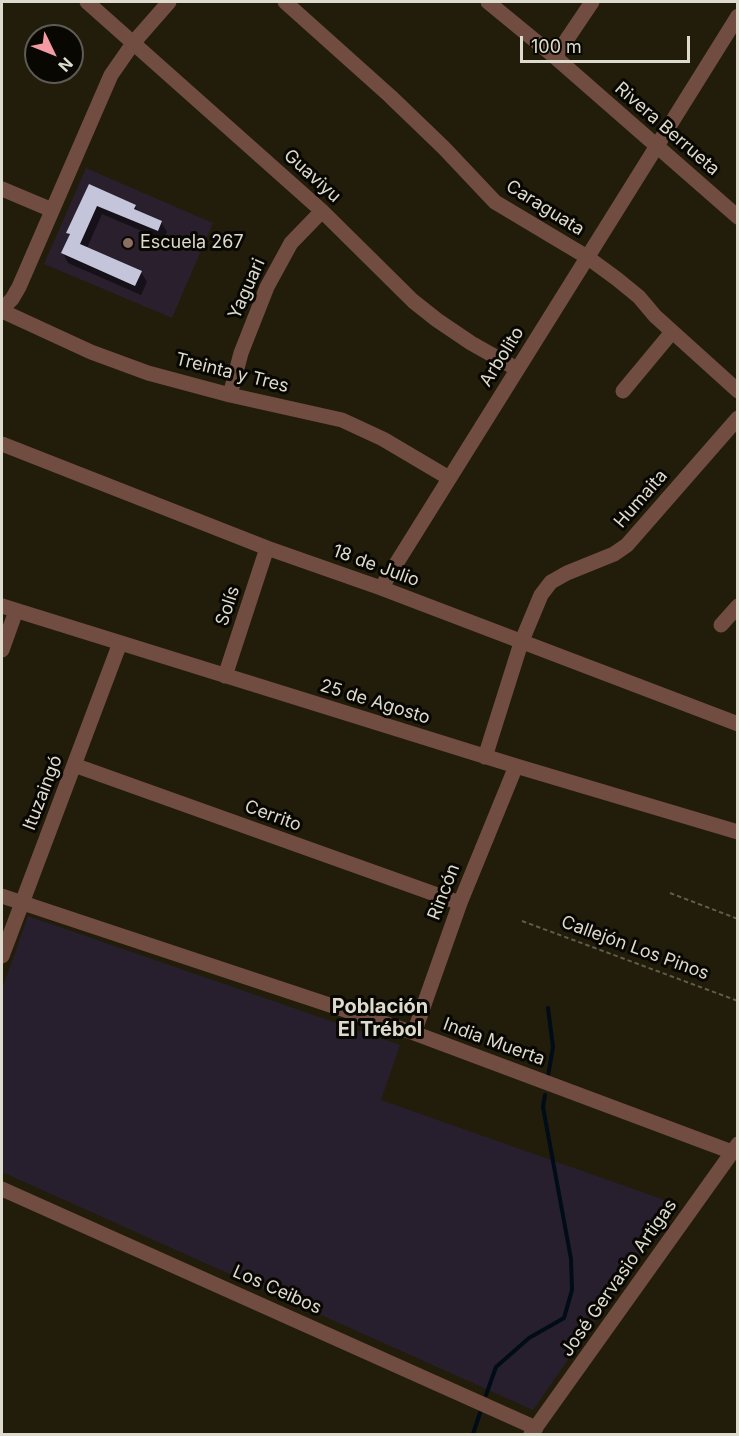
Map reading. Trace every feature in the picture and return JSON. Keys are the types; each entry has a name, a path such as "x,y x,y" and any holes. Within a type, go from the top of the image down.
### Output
{"street":[{"name":"Guaviyu","path":"87,2 322,211 421,307 471,343 517,369"},
{"path":"2,310 19,287 111,75 134,42 169,2"},
{"name":"Caraguata","path":"285,2 390,96 495,202 587,256 639,297 654,316 738,391"},
{"name":"Rivera Berrueta","path":"488,2 738,216"},
{"path":"555,57 592,2"},
{"name":"Arbolito","path":"381,588 738,16"},
{"path":"2,189 52,210"},
{"name":"Yaguari","path":"230,395 241,353 267,287 291,243 322,211"},
{"name":"Treinta y Tres","path":"2,310 91,352 148,373 230,395 342,420 383,439 449,478"},
{"path":"623,391 672,332"},
{"name":"Humaita","path":"521,643 540,595 551,582 614,554 627,545 738,418"},
{"name":"18 de Julio","path":"2,444 267,548 381,588 738,724"},
{"name":"Solís","path":"225,676 267,548"},
{"path":"721,625 738,606"},
{"path":"2,650 9,608"},
{"name":"25 de Agosto","path":"9,608 516,766 738,832"},
{"name":"Ituzaingó","path":"2,956 120,643"},
{"path":"485,756 521,643"},
{"name":"Cerrito","path":"74,765 460,903"},
{"name":"Rincón","path":"414,1034 460,903 516,766"},
{"name":"India Muerta","path":"2,896 414,1034 735,1148"},
{"name":"José Gervasio Artigas","path":"534,1431 735,1148"},
{"name":"Los Ceibos","path":"2,1189 534,1431"}],"path":[{"path":"670,893 738,919"},
{"name":"Callejón Los Pinos","path":"522,921 738,1001"}],"shaded area":[{"name":"Escuela 267","path":"86,168 213,223 172,318 44,264"},
{"path":"28,916 400,1045 381,1100 676,1204 533,1410 2,1172 2,989"}],"building":[{"path":"89,184 136,205 134,209 162,221 158,231 97,206 80,244 142,271 135,286 61,253 70,234 66,233"}],"waterway":[{"path":"548,1008 553,1047 548,1076"},
{"path":"486,1395 496,1367 529,1338 564,1318 572,1290 571,1259 543,1107 545,1095"},
{"path":"473,1434 480,1413"}],"place":[{"name":"Escuela 267","path":"128,243"}],"district":[{"name":"Población El Trébol","path":"380,1018"}]}
